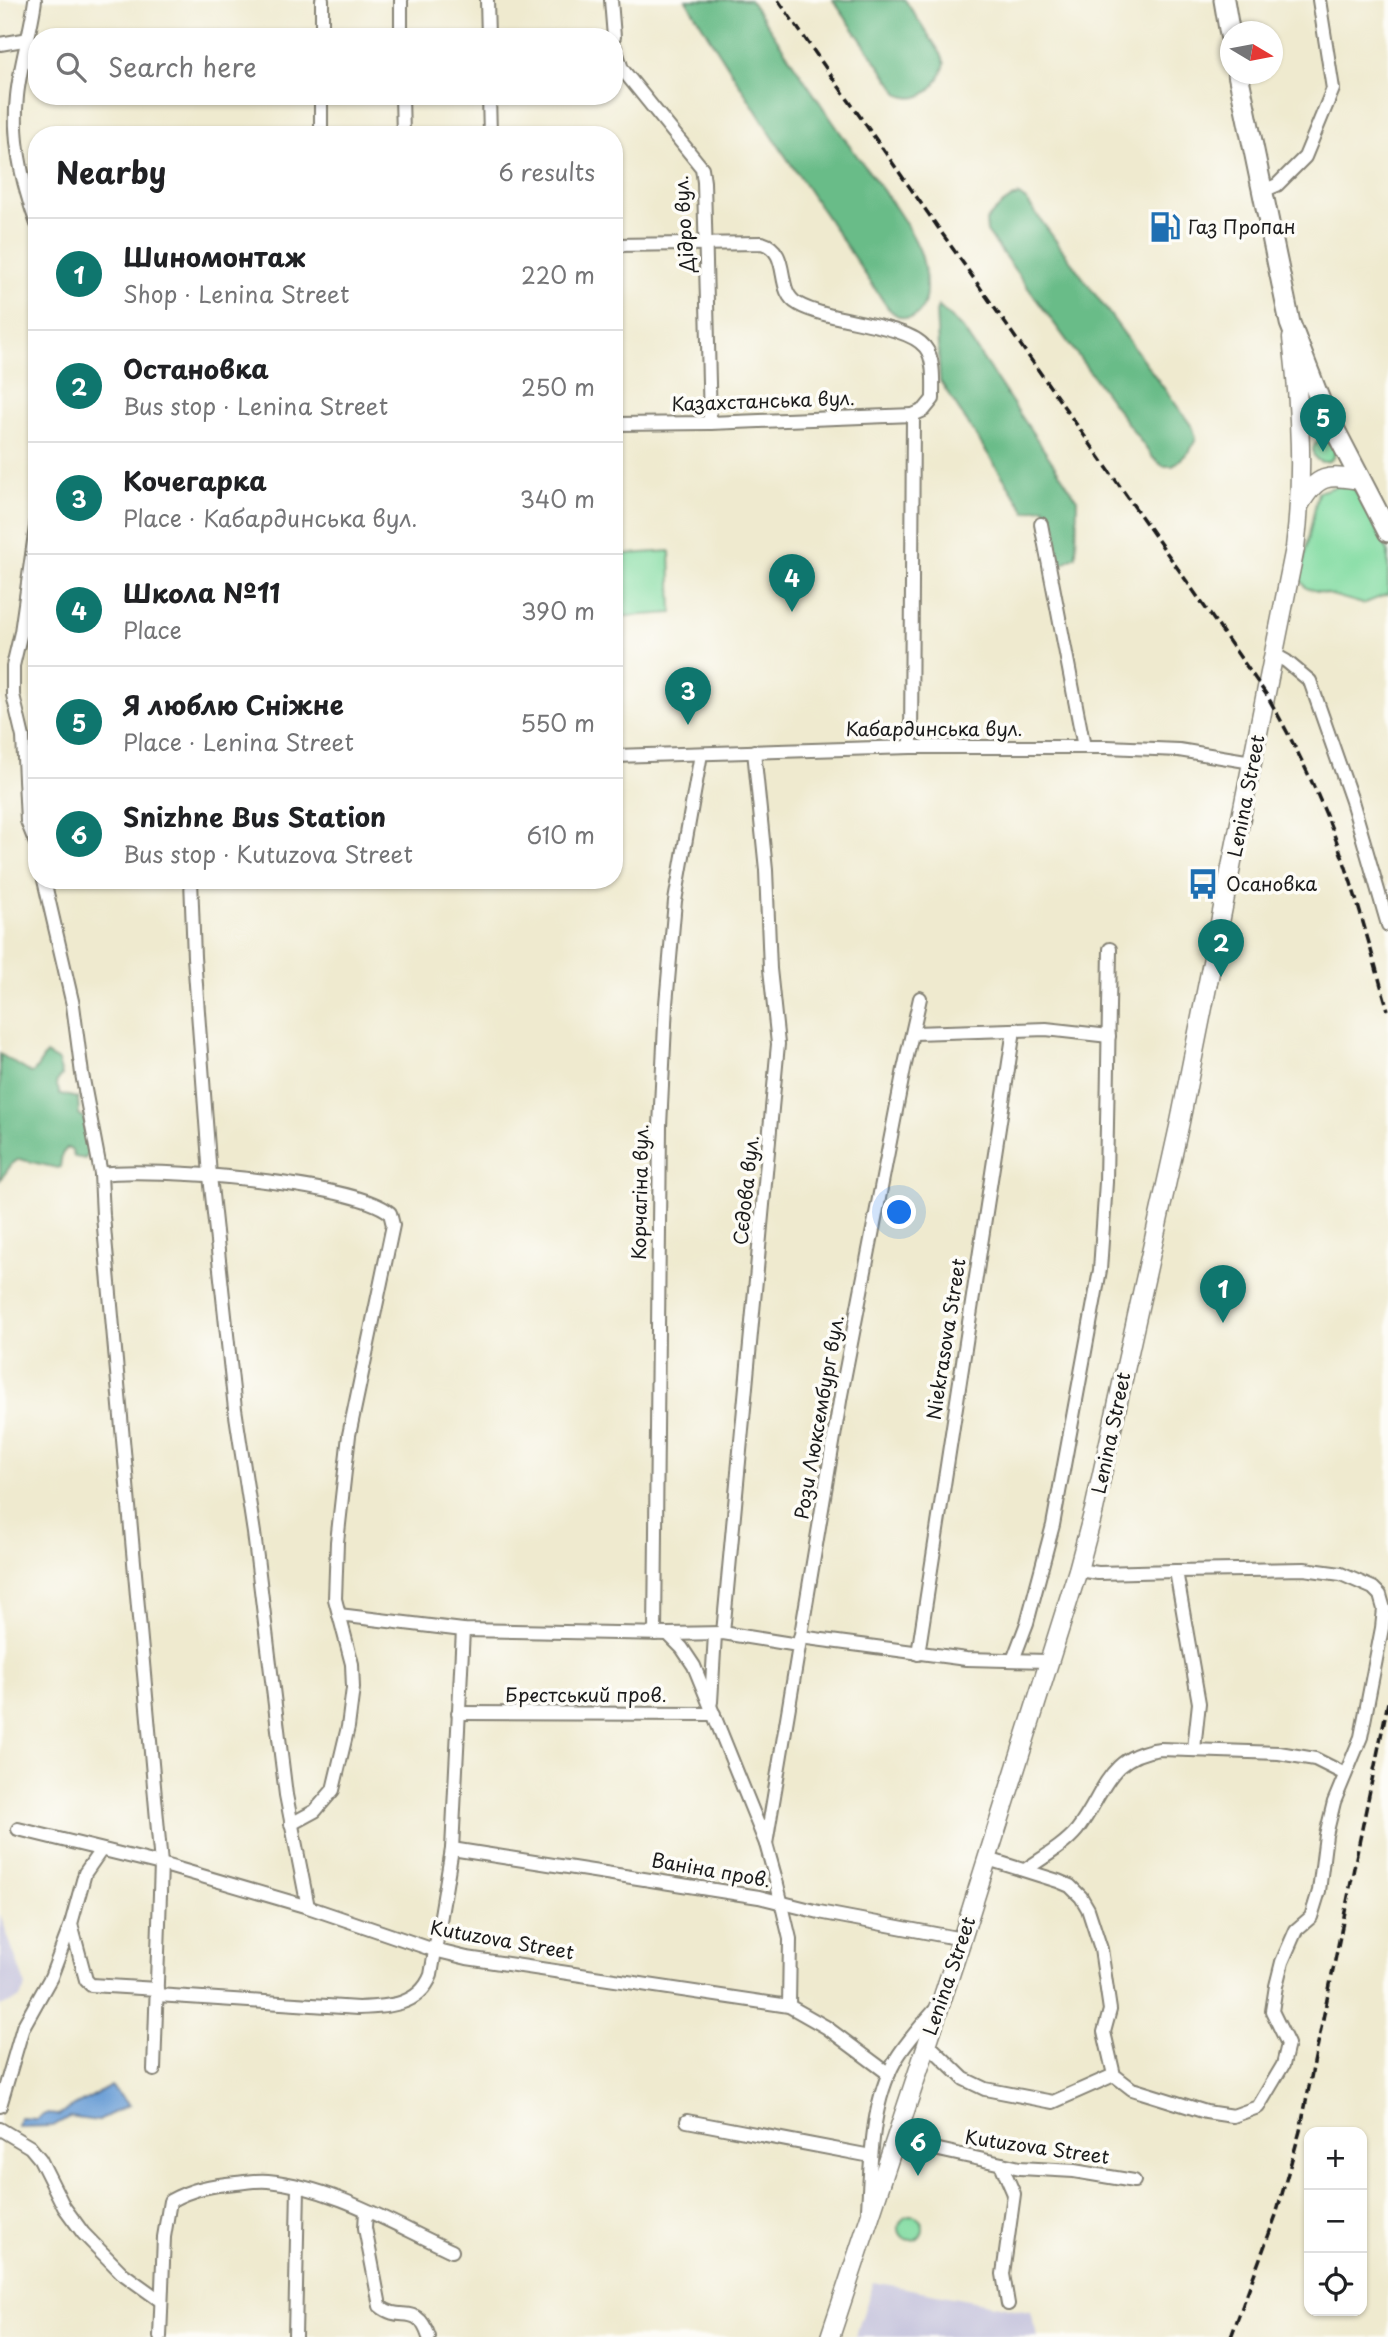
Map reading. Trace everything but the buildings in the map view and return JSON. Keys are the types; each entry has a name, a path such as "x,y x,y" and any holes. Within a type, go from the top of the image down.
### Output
{"main road":[{"path":"1224,0 1228,21"},
{"path":"1240,84 1290,323 1321,403 1388,532"},
{"name":"Lenina Street","path":"830,2337 988,1858 1047,1661 1078,1570 1108,1451 1180,1122 1295,548 1300,504 1298,393 1290,323"},
{"path":"1300,504 1309,489 1320,479 1335,476 1360,480"}],"street":[{"path":"31,28 35,0"},
{"path":"322,0 322,28"},
{"path":"401,0 401,28"},
{"path":"487,0 488,28"},
{"path":"611,0 613,28"},
{"path":"1263,191 1277,185 1306,158 1333,89 1319,0"},
{"path":"0,44 28,39"},
{"path":"28,44 17,93 15,128 28,199"},
{"name":"Дідро вул.","path":"623,70 702,168 705,183 710,423"},
{"path":"321,105 321,126"},
{"path":"402,105 403,126"},
{"path":"489,105 490,126"},
{"path":"623,245 762,243 772,246 777,254 788,294 796,304 832,317 899,332 924,345 929,354 933,399 924,410 913,415 911,747"},
{"name":"Казахстанська вул.","path":"623,424 913,415"},
{"path":"1041,524 1084,747"},
{"path":"28,583 13,676 13,695 23,737 28,783"},
{"path":"1275,655 1310,681 1352,801 1388,925"},
{"name":"Кабардинська вул.","path":"623,755 911,747 1084,747 1179,750 1252,762"},
{"name":"Сєдова вул.","path":"713,1710 778,1044 770,969 766,870 754,751"},
{"name":"Корчагіна вул.","path":"661,1634 659,1168 666,1004 675,901 701,754"},
{"path":"46,889 73,1004 82,1074 101,1174 161,1864 154,2070"},
{"path":"191,889 210,1176 235,1409 254,1533 286,1795 308,1907"},
{"path":"1013,1660 1027,1623 1053,1525 1100,1270 1105,1225 1110,949"},
{"name":"Рози Люксембург вул.","path":"766,1844 841,1395 920,998"},
{"path":"914,1033 1046,1029 1109,1036"},
{"name":"Niekrasova Street","path":"918,1654 1014,1030"},
{"path":"101,1174 166,1171 314,1188 371,1202 390,1213 393,1225 349,1435 337,1542 335,1599 352,1664 353,1688 348,1727 339,1774 327,1800 315,1811 291,1824"},
{"path":"988,1858 1070,1886 1088,1909 1101,1949 1107,1980 1110,2010 1104,2032 1114,2075 1132,2089 1206,2112 1233,2116 1258,2107 1283,2065 1288,2044 1272,2011 1282,1962 1296,1930 1311,1917 1319,1891 1325,1835 1334,1802 1362,1737 1379,1654 1384,1609 1380,1595 1373,1588 1341,1574 1304,1569 1098,1573 1078,1570"},
{"path":"1176,1571 1199,1703 1194,1749"},
{"path":"340,1615 463,1630 719,1633 966,1659 1047,1661"},
{"path":"71,1924 86,1980 91,1985 319,2007 383,2007 417,1996 426,1987 431,1975 452,1849 463,1630"},
{"path":"661,1634 689,1657 766,1844 790,1939 789,2006"},
{"name":"Брестський пров.","path":"458,1713 713,1710"},
{"path":"1025,1870 1065,1842 1077,1829 1100,1790 1123,1763 1146,1751 1258,1750 1315,1759 1345,1774"},
{"name":"Kutuzova Street","path":"18,1829 161,1864 467,1958 789,2006 825,2027 889,2074"},
{"name":"Ваніна пров.","path":"452,1849 782,1902 819,1912 962,1939"},
{"path":"0,2106 23,2027 51,1978 71,1924 85,1873 100,1850"},
{"path":"866,2227 878,2110 889,2074 901,2051 940,2004"},
{"path":"927,2043 964,2079 985,2089 1053,2102 1114,2075"},
{"path":"687,2121 872,2156"},
{"path":"0,2129 30,2147 40,2159 64,2207 83,2234 122,2273 161,2301"},
{"name":"Kutuzova Street","path":"894,2140 1020,2168 1074,2171 1134,2181"},
{"path":"1000,2164 1014,2194 1003,2274 1008,2304"},
{"path":"160,2337 165,2224 170,2201 183,2193 210,2185 265,2181 298,2186 354,2204 452,2250"},
{"path":"295,2337 298,2186"},
{"path":"366,2211 365,2228 380,2306 388,2313 412,2314 419,2318 429,2337"}],"shaded area":[{"path":"0,1914 26,1987 19,1999 0,2007"},
{"path":"874,2282 1030,2312 1038,2337 855,2337"}],"green space":[{"path":"686,0 750,0 912,235 922,257 926,278 925,301 915,316 901,317 888,308 776,142"},
{"path":"833,0 905,0 945,64 939,79 929,91 916,97 900,95"},
{"path":"1019,195 1026,200 1193,428 1196,439 1190,451 1173,466 1163,466 1153,458 987,232 986,221 989,217"},
{"path":"938,306 962,328 1077,499 1076,556 1059,566 1045,507 1026,512 940,381 936,312"},
{"path":"1324,440 1332,443 1335,451 1332,459 1324,462 1316,459 1313,451 1316,443"},
{"path":"1351,482 1388,551 1388,594 1363,604 1306,588 1300,579 1318,492"},
{"path":"670,551 672,613 623,616 623,554"},
{"path":"0,1054 31,1073 46,1054 58,1061 62,1075 56,1083 60,1094 78,1098 79,1114 89,1124 89,1152 85,1159 74,1157 72,1150 67,1148 62,1154 60,1167 57,1168 19,1159 0,1180"},
{"path":"911,2216 922,2223 923,2228 916,2239 911,2240 900,2233 899,2228 906,2217"}],"water":[{"path":"111,2086 129,2105 97,2121 69,2117 53,2126 18,2127 20,2118 36,2119 45,2114 58,2115"}],"railway":[{"path":"778,0 1266,694 1303,763 1335,836 1357,901 1388,1010"},
{"path":"1231,2337 1276,2215 1300,2131 1388,1702"}],"place":[{"name":"Газ Пропан","path":"1165,227"},
{"name":"Я люблю Сніжне","path":"1323,452"},
{"name":"Школа №11","path":"792,612"},
{"name":"Кочегарка","path":"688,725"},
{"name":"Осановка","path":"1203,884"},
{"name":"Остановка","path":"1221,977"},
{"name":"Шиномонтаж","path":"1223,1323"},
{"name":"Snizhne Bus Station","path":"918,2176"}]}
